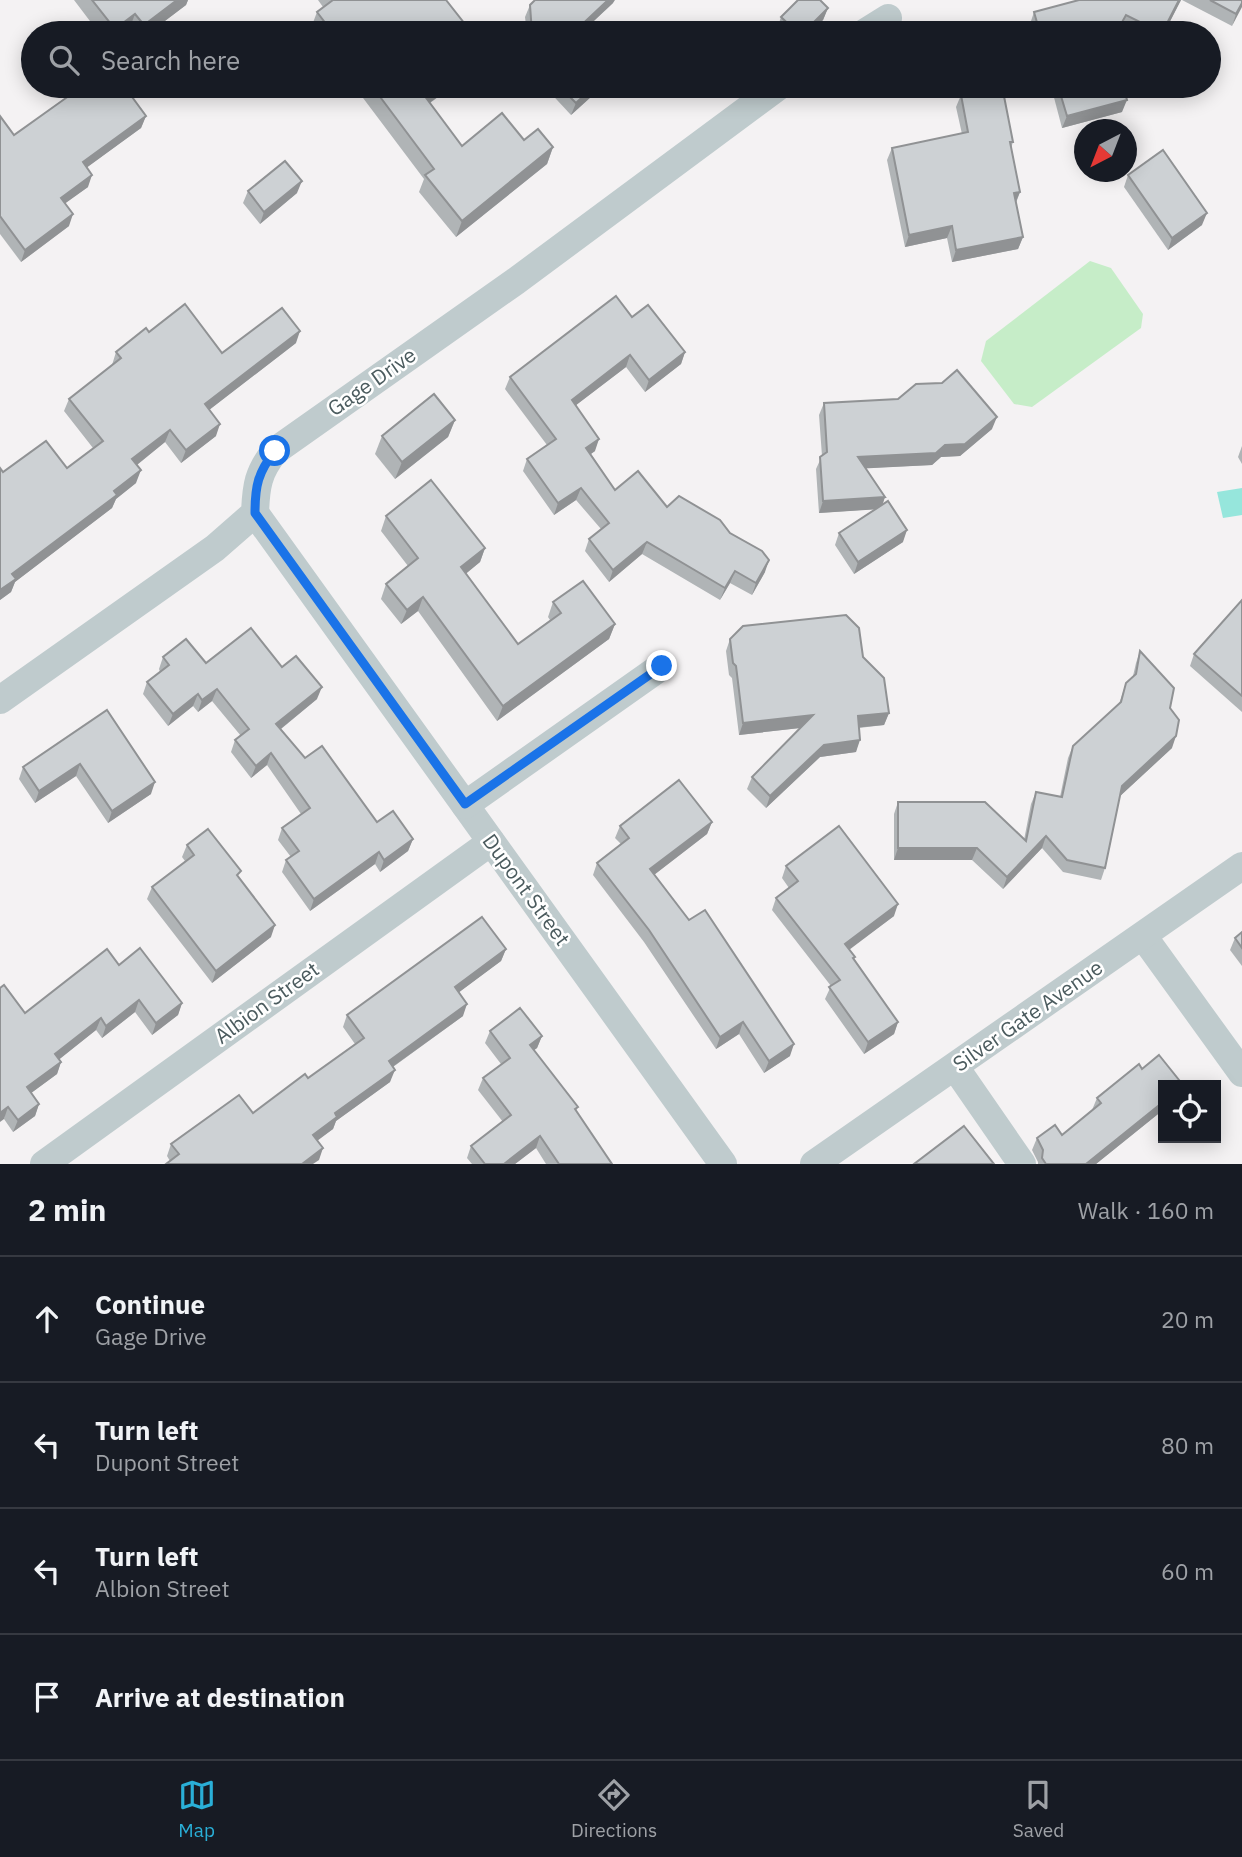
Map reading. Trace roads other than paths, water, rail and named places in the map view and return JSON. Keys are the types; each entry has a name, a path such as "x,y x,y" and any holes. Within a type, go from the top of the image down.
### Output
{"street":[{"name":"Gage Drive","path":"255,513 256,485 265,463 275,451 516,281 763,98"},
{"path":"0,700 215,548 255,513"},
{"name":"Dupont Street","path":"255,513 723,1164"},
{"path":"465,804 662,666"},
{"name":"Albion Street","path":"44,1164 491,842"},
{"name":"Silver Gate Avenue","path":"814,1164 1242,866"},
{"path":"1143,936 1242,1073"},
{"path":"955,1067 1022,1164"}],"water":[{"path":"1242,488 1242,515 1223,518 1217,492"}]}
